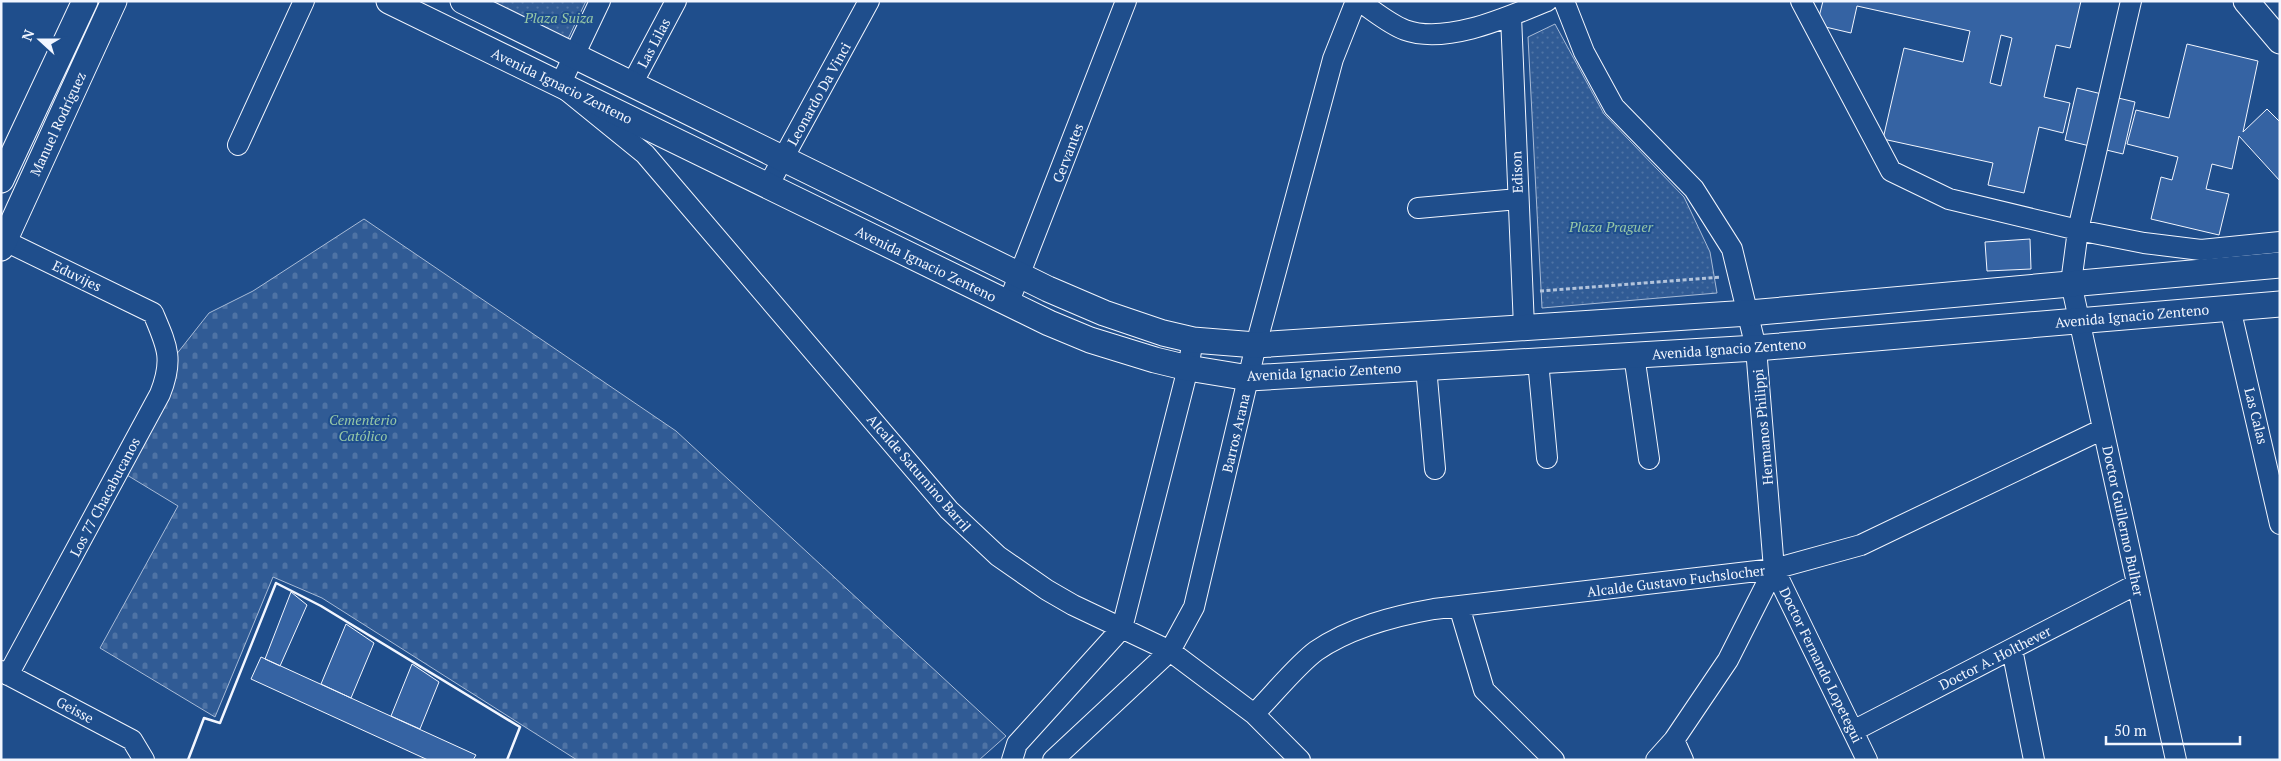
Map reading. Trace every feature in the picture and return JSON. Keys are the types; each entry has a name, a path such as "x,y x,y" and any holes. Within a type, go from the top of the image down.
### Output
{"main road":[{"name":"Manuel Rodríguez","path":"1,180 85,1"},
{"name":"Manuel Rodríguez","path":"2,242 114,1"},
{"name":"Avenida Ignacio Zenteno","path":"389,1 1008,304 1090,340 1188,368 1249,378 1756,348 2280,304"},
{"path":"462,1 1021,275 1104,313 1193,340 1256,345 1749,313 2280,265"},
{"path":"2246,1 2280,41"},
{"path":"1966,294 1971,330"}],"street":[{"path":"238,145 304,1"},
{"path":"560,85 600,1"},
{"name":"Las Lilas","path":"632,84 676,1"},
{"name":"Leonardo Da Vinci","path":"768,186 869,1"},
{"name":"Cervantes","path":"1008,304 1021,275 1126,1"},
{"path":"1358,1 1394,25 1422,34 1446,34 1511,16 1547,1"},
{"name":"Barros Arana","path":"1053,760 1170,651 1187,622 1200,586 1256,345 1333,59 1358,1"},
{"name":"Hermanos Philippi","path":"1564,1 1584,52 1614,107 1694,189 1732,249 1756,348 1774,569"},
{"path":"1801,1 1891,171 1949,199 2078,230 2144,243 2201,250 2280,242"},
{"path":"2071,283 2078,230 2131,1"},
{"name":"Edison","path":"1511,16 1524,327"},
{"name":"Alcalde Saturnino Barril","path":"560,85 645,154 949,510 972,534 1022,574 1072,605 1170,651 1254,714 1300,760"},
{"path":"645,154 655,136 669,138"},
{"path":"1418,208 1518,199"},
{"name":"Eduvijes","path":"2,242 153,313"},
{"name":"Doctor Guillermo Bulher","path":"2071,283 2176,760"},
{"name":"Las Calas","path":"2230,308 2273,453 2280,524"},
{"name":"Los 77 Chacabucanos","path":"5,673 160,394 167,376 168,347 153,313"},
{"path":"1012,760 1017,744 1122,628 1188,368 1193,340"},
{"path":"1634,355 1649,459"},
{"path":"1538,361 1547,458"},
{"path":"1426,367 1435,469"},
{"name":"Alcalde Gustavo Fuchslocher","path":"1254,714 1316,652 1337,639 1384,620 1418,612 1459,606 1774,569 1861,545 2103,429"},
{"path":"1656,760 1674,740 1728,660 1774,569"},
{"name":"Doctor Fernando Lopetegui","path":"1774,569 1867,760"},
{"name":"Doctor A. Holthever","path":"1853,731 2137,584"},
{"path":"1459,606 1484,690 1554,760"},
{"path":"2012,649 2034,760"},
{"name":"Geisse","path":"5,673 132,740 143,758"},
{"path":"1674,740 1683,760"}],"path":[{"path":"1523,293 1721,277 1738,273"}],"green space":[{"name":"Plaza Suiza","path":"488,1 586,1 567,41"},
{"name":"Plaza Praguer","path":"1555,24 1604,114 1684,197 1710,252 1717,293 1542,308 1528,37"},
{"name":"Cementerio Católico","path":"364,219 676,431 1006,736 979,760 577,760 322,598 273,577 215,717 100,648 178,506 122,472 168,365 209,313 253,291"}],"building":[{"path":"1823,1 2081,1 2070,48 2056,45 2044,97 2070,103 2063,133 2039,127 2024,193 1988,185 1993,163 1883,139 1904,48 1963,62 1970,31 1857,6 1851,33 1817,25","holes":["2001,35 2012,38 2001,86 1990,83"]},
{"path":"2187,44 2258,61 2243,132 2267,109 2280,122 2280,181 2239,136 2232,169 2212,164 2206,189 2229,194 2219,235 2151,219 2161,177 2172,180 2178,157 2127,144 2136,110 2169,118"},
{"path":"2077,88 2135,102 2123,154 2065,140"},
{"path":"2030,239 2031,269 1987,271 1985,242"},
{"path":"291,592 307,605 280,666 265,659"},
{"path":"346,624 374,643 351,698 321,684"},
{"path":"261,657 476,755 473,760 428,760 251,679"},
{"path":"412,664 439,682 420,729 391,716"}],"wall":[{"path":"188,760 204,718 220,723 276,583 321,606 520,727 507,760"}]}
